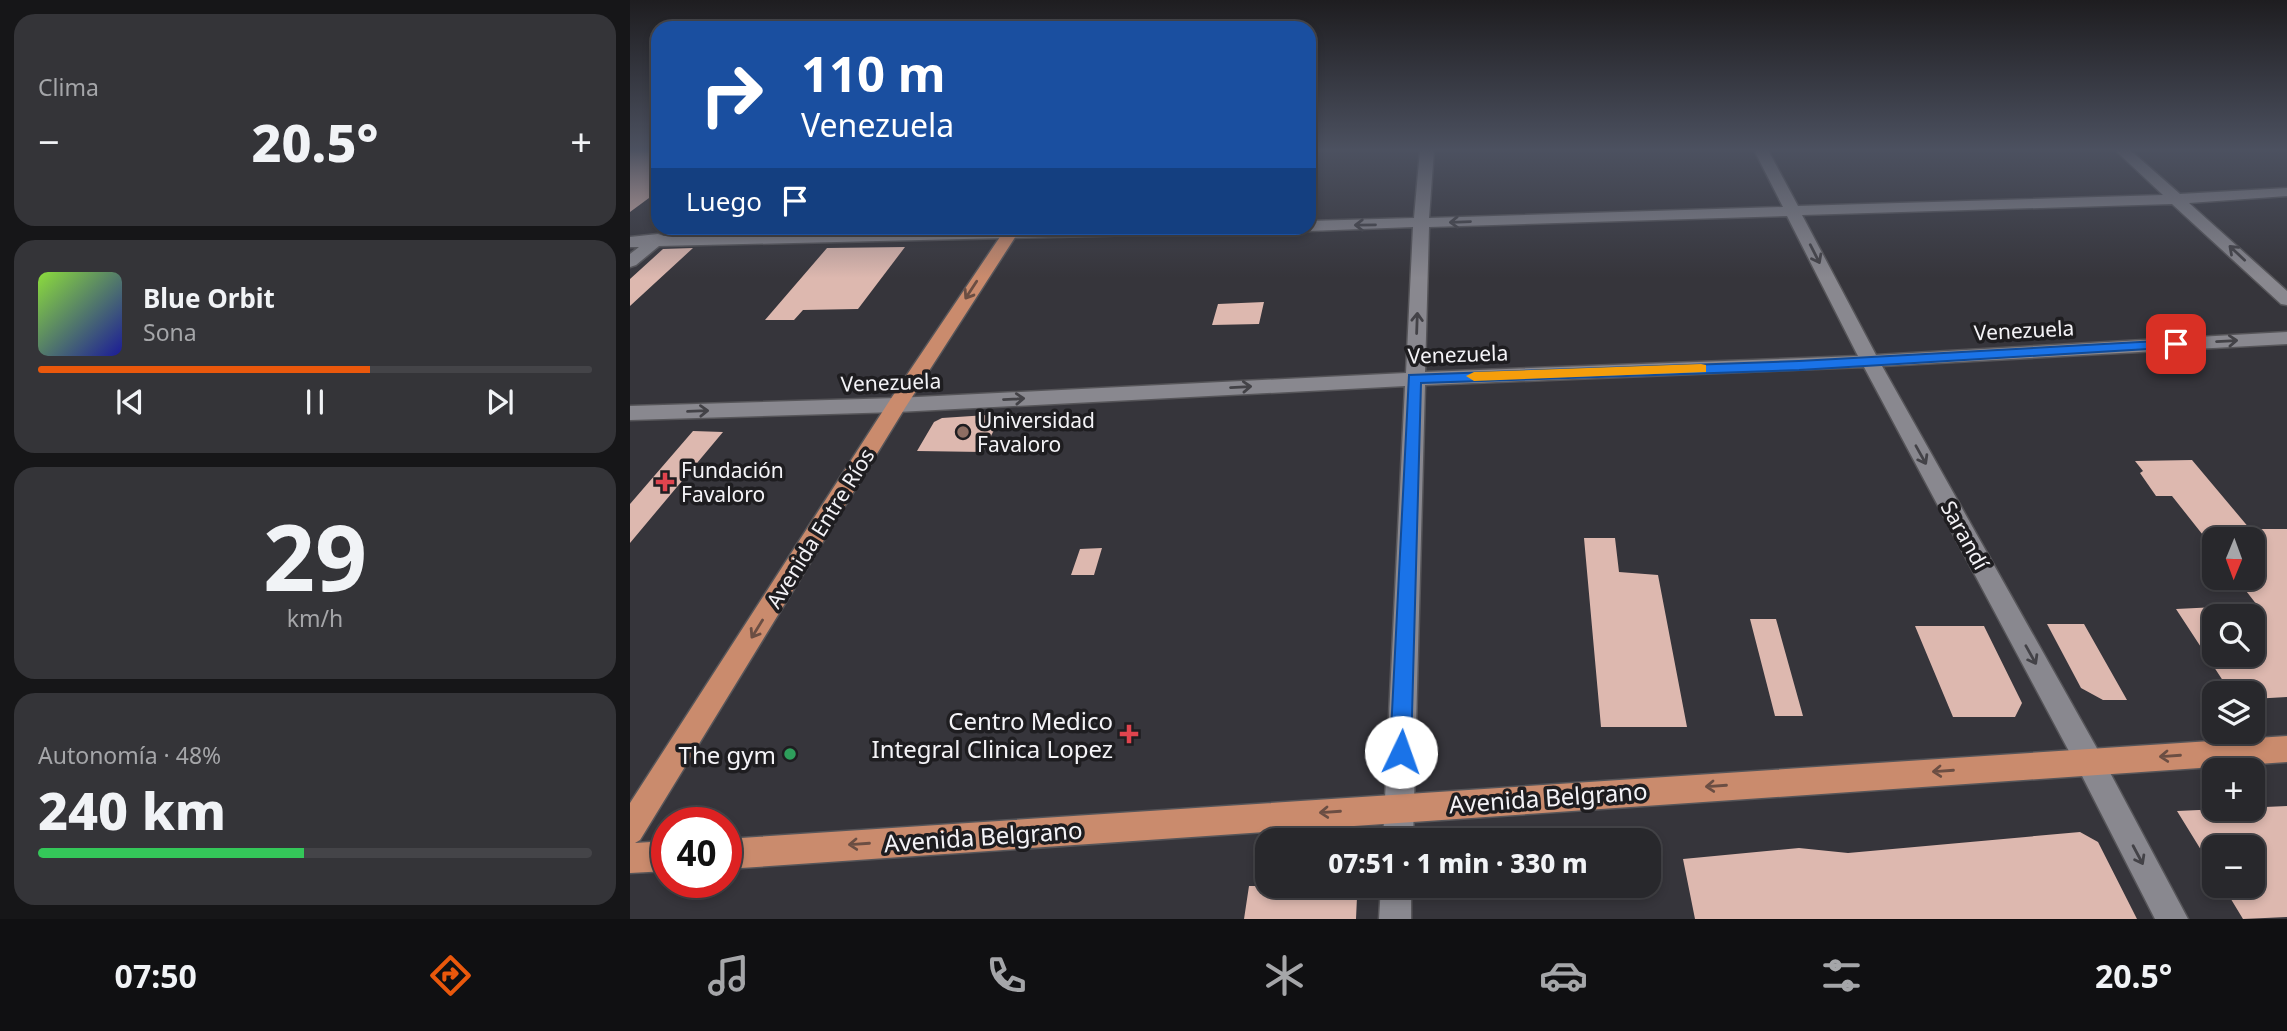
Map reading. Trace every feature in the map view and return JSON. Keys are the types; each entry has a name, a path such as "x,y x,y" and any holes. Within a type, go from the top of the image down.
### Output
{"main road":[{"name":"Avenida Entre Ríos","path":"630,830 897,405 1008,235"},
{"name":"Avenida Belgrano","path":"742,853 2287,748"},
{"path":"630,858 651,857"}],"street":[{"path":"1398,828 1423,193"},
{"name":"Sarandí","path":"1784,193 1870,361 2089,761 2172,919"},
{"path":"2172,193 2287,300"},
{"path":"1316,226 2179,199 2273,193"},
{"path":"630,262 664,235"},
{"path":"630,242 863,235"},
{"name":"Venezuela","path":"630,413 897,405 1414,379 1870,361 2287,338"},
{"path":"1395,919 1396,898"}],"building":[{"path":"630,193 651,193 651,198 630,212"},
{"path":"905,247 858,309 803,310 794,320 765,320 827,248"},
{"path":"693,248 630,306 630,279 663,249"},
{"path":"1264,302 1259,324 1212,325 1218,304"},
{"name":"Universidad Favaloro","path":"1002,414 983,452 917,451 934,422 942,418"},
{"name":"Fundación Favaloro","path":"693,431 723,432 630,543 630,504"},
{"path":"2192,460 2248,527 2202,527 2202,534 2172,496 2156,496 2140,473 2143,471 2135,461"},
{"path":"2265,529 2287,529 2287,697 2265,698 2265,681 2223,681 2214,667 2265,667 2265,604 2256,604 2245,590 2265,590"},
{"path":"1584,538 1615,538 1619,572 1658,575 1687,727 1601,727"},
{"path":"1102,548 1094,575 1071,575 1080,549"},
{"path":"2202,608 2202,649 2176,609"},
{"path":"1750,619 1776,619 1803,716 1775,716"},
{"path":"2047,624 2084,624 2127,700 2103,700 2081,688"},
{"path":"1915,626 1984,626 2022,703 2015,717 1953,717"},
{"path":"2287,806 2287,917 2243,919 2230,898 2265,898 2265,835 2202,835 2202,852 2177,811 2202,810 2202,821 2265,821 2265,807"},
{"path":"2080,832 2098,842 2137,919 1695,919 1683,859 1799,848 1848,853"},
{"path":"1249,886 1255,886 1255,898 1357,898 1356,919 1244,919"}],"slow traffic":[{"path":"1474,376 1701,368"}],"place":[{"name":"Universidad Favaloro","path":"963,432"},
{"name":"Fundación Favaloro","path":"665,482"},
{"name":"Centro Medico Integral Clinica Lopez","path":"1129,734"},
{"name":"The gym","path":"790,754"}],"route":[{"path":"1401,752 1414,379 1799,365 2176,344"}]}
